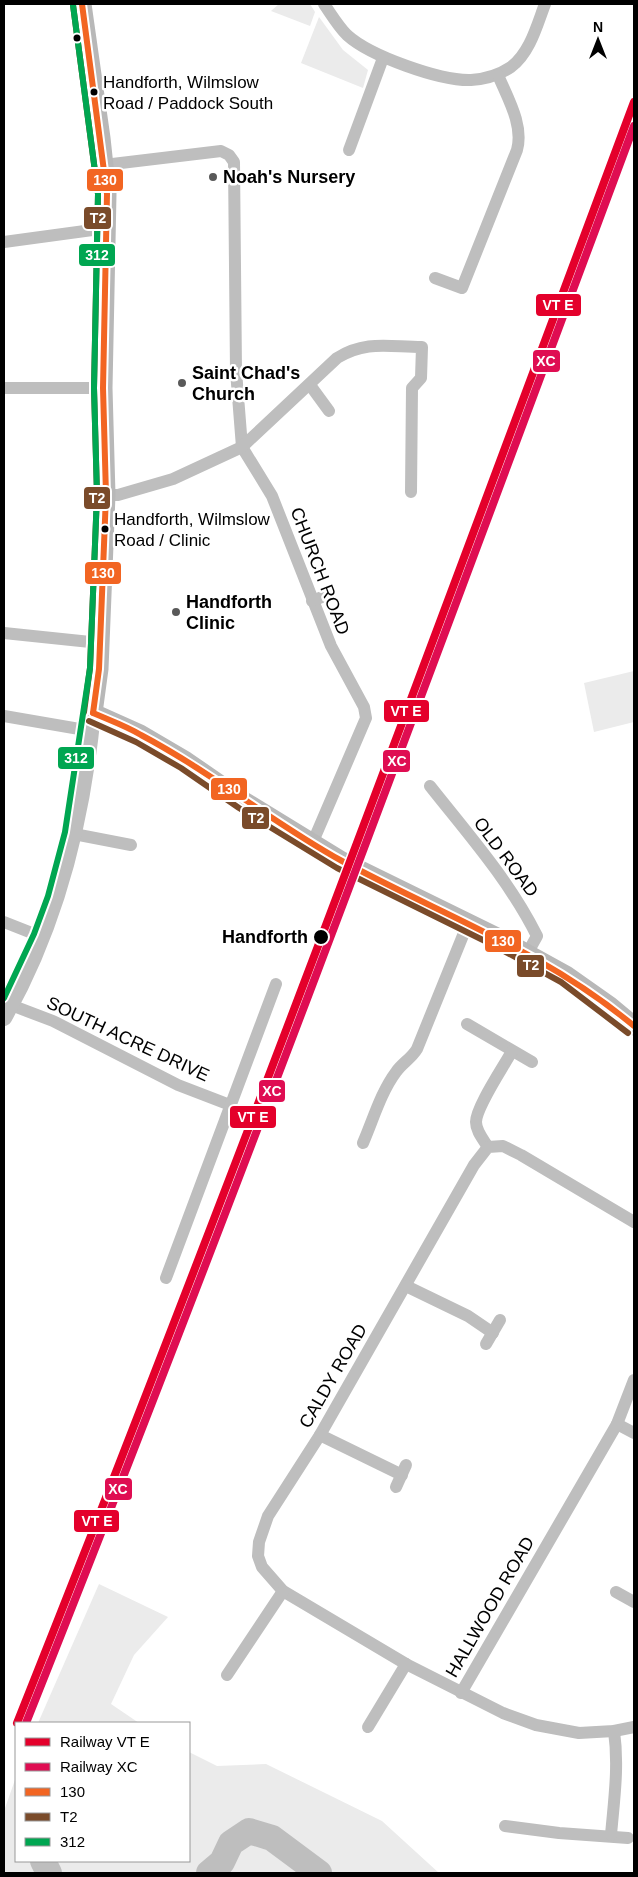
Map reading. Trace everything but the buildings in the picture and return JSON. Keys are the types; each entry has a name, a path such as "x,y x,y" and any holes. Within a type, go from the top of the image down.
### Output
{"main road":[{"path":"82,4 104,165 107,228 103,388 106,495 100,643 92,722 140,734 186,760 244,801 319,848 528,954 587,989 634,1026"}],"street":[{"path":"324,4 347,35 383,58 450,78 470,80 498,75 513,66 528,48 545,4"},
{"path":"349,150 383,58"},
{"path":"434,278 462,288 518,150 520,139 517,125 498,75"},
{"path":"104,165 221,151 229,155 234,162 236,371 242,447"},
{"path":"4,242 107,228"},
{"path":"106,495 118,495 173,479 242,447 337,358 353,348 371,345 422,347 421,378 412,388 411,492"},
{"path":"310,385 330,411"},
{"path":"4,388 103,388"},
{"name":"CHURCH ROAD","path":"242,447 272,496 330,646 364,707 366,718 319,848"},
{"path":"312,601 327,595"},
{"path":"4,633 100,643"},
{"path":"4,716 92,722 74,834 56,899 42,938 8,1012"},
{"name":"OLD ROAD","path":"430,786 495,868 524,911 537,936 528,954"},
{"path":"74,834 131,845"},
{"path":"4,922 42,938"},
{"path":"363,1143 390,1082 397,1070 411,1059 416,1049 468,923"},
{"path":"166,1278 276,984"},
{"name":"SOUTH ACRE DRIVE","path":"8,1012 53,1021 178,1085 230,1105"},
{"path":"467,1024 532,1062"},
{"path":"512,1051 480,1108 476,1121 479,1133 488,1147 504,1146 634,1222"},
{"name":"CALDY ROAD","path":"461,1693 406,1664 283,1591 262,1567 258,1556 263,1528 278,1498 320,1435 474,1165 488,1147"},
{"path":"406,1286 468,1316 490,1338 500,1320"},
{"name":"HALLWOOD ROAD","path":"634,1380 618,1424 461,1693 503,1713 536,1725 579,1733 614,1731 634,1727"},
{"path":"618,1424 634,1433"},
{"path":"320,1435 401,1476"},
{"path":"227,1675 283,1591"},
{"path":"616,1592 634,1602"},
{"path":"368,1727 406,1664"},
{"path":"610,1835 616,1778 617,1750 614,1731"},
{"path":"505,1826 559,1833 610,1835 628,1838"}],"shaded area":[{"path":"279,4 310,4 315,12 310,26 271,11"},
{"path":"319,17 343,50 368,70 363,88 301,63"},
{"path":"634,671 634,722 594,732 584,683"},
{"path":"99,1584 168,1617 134,1655 111,1704 138,1722 38,1722"},
{"path":"190,1752 217,1766 266,1764 382,1821 439,1873 4,1873 4,1811 15,1780 15,1862 190,1862"}],"waterway":[{"path":"209,1873 222,1862 231,1843 249,1831 272,1838 319,1873"},
{"path":"44,1862 49,1873"},
{"path":"44,1873 47,1868"}],"transit line":[{"name":"130","path":"82,4 107,194 103,388 106,495 99,669 93,713"},
{"name":"T2","path":"73,5 98,194 94,388 97,495 90,668 84,712"},
{"name":"312","path":"4,998 34,934 48,896 65,832 90,668 97,495 94,388 98,194 73,5"},
{"path":"17,1722 253,1117 634,102"},
{"name":"130","path":"93,713 167,749 342,861 529,955 565,976 634,1026"},
{"name":"T2","path":"89,721 136,742 181,768 239,808 337,868 493,945 561,982 628,1033"}],"rail line":[{"name":"XC","path":"26,1722 259,1126 634,126"}],"place":[{"name":"Handforth, Wilmslow Road / Paddock South","path":"94,92"},
{"name":"Noah's Nursery","path":"213,177"},
{"name":"Saint Chad's Church","path":"182,383"},
{"name":"Handforth, Wilmslow Road / Clinic","path":"105,529"},
{"name":"Handforth Clinic","path":"176,612"},
{"name":"Handforth","path":"321,937"}]}
